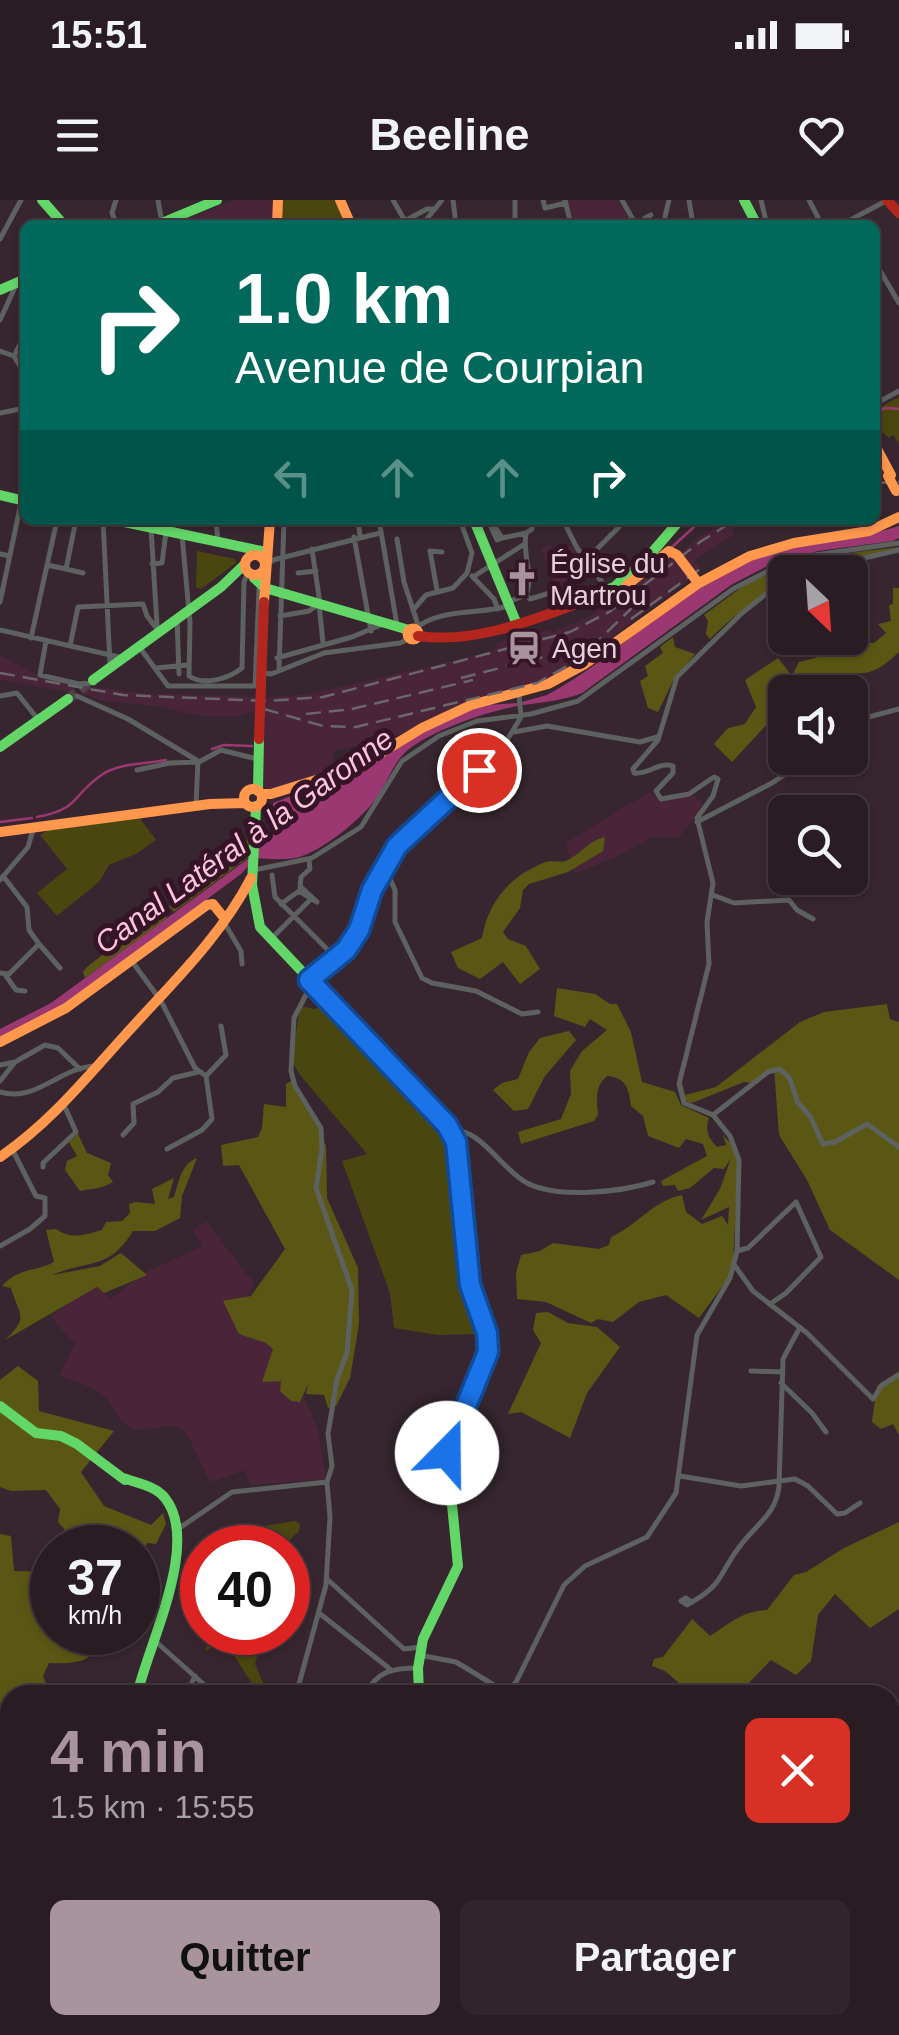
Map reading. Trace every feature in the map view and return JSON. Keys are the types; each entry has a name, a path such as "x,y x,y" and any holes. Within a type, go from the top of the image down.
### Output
{"street":[{"path":"0,239 21,200"},
{"path":"42,200 60,220"},
{"path":"169,220 218,200"},
{"path":"393,200 405,220 434,209"},
{"path":"426,220 442,200"},
{"path":"543,200 545,208 565,202"},
{"path":"622,200 631,218 628,220"},
{"path":"855,220 883,201 899,216"},
{"path":"647,220 651,215"},
{"path":"880,271 899,303"},
{"path":"0,320 20,283"},
{"path":"14,356 20,344"},
{"path":"0,351 14,356 20,366"},
{"path":"885,470 898,491"},
{"path":"0,599 20,516"},
{"path":"672,601 698,581 750,556 792,543 876,528 899,517"},
{"path":"31,638 56,525"},
{"path":"66,569 75,525"},
{"path":"103,525 110,664"},
{"path":"158,630 148,525 219,544 281,593 370,625"},
{"path":"217,525 219,544 253,571 268,602 265,684"},
{"path":"242,668 243,625 265,525"},
{"path":"266,525 266,567"},
{"path":"279,670 284,525"},
{"path":"358,525 370,625"},
{"path":"379,525 411,631"},
{"path":"462,525 472,553 470,575"},
{"path":"476,525 492,564 508,623"},
{"path":"493,525 502,538 526,533"},
{"path":"528,597 530,585 523,545 531,525"},
{"path":"564,525 576,548 610,591"},
{"path":"586,560 619,525"},
{"path":"610,591 676,525"},
{"path":"152,564 162,564 173,530"},
{"path":"173,530 190,678 205,681 242,668 256,670"},
{"path":"46,641 40,675 87,682 158,630 253,571 312,549 380,533"},
{"path":"397,538 412,610 411,631"},
{"path":"576,548 584,544"},
{"path":"412,610 426,595 453,588 523,545"},
{"path":"868,556 899,547"},
{"path":"0,1157 33,1136 64,1105 88,1068 159,998 224,920 252,879 309,860 365,823 398,766 412,751 477,722 561,707 583,698 733,589 772,569 810,556 899,547"},
{"path":"312,549 324,653"},
{"path":"437,591 430,551 442,552"},
{"path":"277,658 370,625 384,624 436,640 558,611 627,585 668,552 677,556 698,581"},
{"path":"0,554 10,556"},
{"path":"47,565 83,573"},
{"path":"253,571 266,567"},
{"path":"266,673 324,653 400,643 411,631 456,614 563,589 592,568"},
{"path":"253,571 262,602 253,798 254,913 271,939 310,982 452,1131 458,1154 470,1285 487,1333 488,1352 447,1453 458,1560 453,1580 430,1621 418,1668 419,1685"},
{"path":"139,646 168,686 255,686 257,626 253,571"},
{"path":"298,573 316,572"},
{"path":"470,575 505,605"},
{"path":"0,832 253,798 313,782 386,750 471,705 537,689 578,669 698,581"},
{"path":"513,1685 564,1585 585,1566 650,1534 675,1495 697,1335 734,1270 739,1160 730,1136 713,1116 684,1102 679,1084 708,977 707,922 713,895 712,873 697,822 713,796 718,777 689,794 658,798 656,792 672,773 672,764 640,774 633,770 657,742 675,679 768,593"},
{"path":"70,646 78,607 143,604 158,630"},
{"path":"280,616 310,611 319,604"},
{"path":"179,674 182,614"},
{"path":"243,625 257,626"},
{"path":"0,630 122,657"},
{"path":"87,682 122,657"},
{"path":"266,662 267,670 279,670"},
{"path":"154,668 188,665"},
{"path":"0,696 17,693 37,718"},
{"path":"0,747 71,694 72,698 128,719 199,762"},
{"path":"299,1685 327,1579 327,1482 332,1466 328,1434 332,1399 347,1353 352,1290 316,1188 322,1128 295,1086 291,1071 294,1018 310,982 359,930 372,890 397,846 449,801 514,734 522,713 519,695"},
{"path":"20,732 72,698"},
{"path":"868,717 899,708"},
{"path":"514,734 548,726 643,743 658,736"},
{"path":"136,770 199,762 221,750 259,758"},
{"path":"196,803 199,762"},
{"path":"697,822 783,775"},
{"path":"33,827 28,846 2,878 28,907 29,930 60,968"},
{"path":"281,904 300,889 301,877 310,869 309,860"},
{"path":"385,869 394,888 396,925 422,978 476,991 522,1014 538,1012"},
{"path":"272,876 274,895 281,904 336,958"},
{"path":"271,939 310,900 300,889"},
{"path":"713,895 736,903 790,900 796,910 813,919"},
{"path":"0,1042 66,1008 207,905 213,904 224,920 241,951 242,964"},
{"path":"24,991 16,990 3,974 39,944"},
{"path":"131,960 159,998 198,1072 206,1076"},
{"path":"167,1149 202,1130 212,1119 206,1076 226,1053 221,1026"},
{"path":"2,1077 0,1066 52,1045 88,1068"},
{"path":"2,1077 15,1062"},
{"path":"0,1092 22,1095 88,1068"},
{"path":"713,1116 768,1072 779,1068 789,1077 798,1104 811,1117 820,1142 830,1144 868,1124 899,1147"},
{"path":"122,1135 134,1124 132,1104 156,1093 174,1078 198,1072"},
{"path":"42,1167 76,1132 64,1105"},
{"path":"452,1131 460,1129 472,1134 512,1172 543,1189 608,1191 653,1182"},
{"path":"0,1246 44,1216 44,1198 37,1197 12,1149"},
{"path":"737,1252 748,1248 796,1202 821,1257 770,1304"},
{"path":"734,1270 800,1327 873,1399 882,1385 899,1375"},
{"path":"692,1602 720,1582 743,1542 769,1515 779,1492 783,1359 800,1327"},
{"path":"751,1371 782,1372"},
{"path":"781,1383 812,1412 826,1432"},
{"path":"0,1406 36,1432 77,1444 152,1494 178,1521"},
{"path":"680,1476 741,1486 788,1478 804,1483 837,1514 846,1514 860,1502"},
{"path":"123,1478 157,1492 168,1502 178,1521 170,1582 160,1616"},
{"path":"178,1521 235,1491 327,1482"},
{"path":"327,1579 404,1649 456,1662 491,1685"},
{"path":"319,1613 390,1669"},
{"path":"316,1624 330,1622"},
{"path":"160,1646 205,1685"},
{"path":"141,1685 149,1655"},
{"path":"370,1685 382,1664"},
{"path":"372,1682 390,1669 418,1668"},
{"path":"191,1685 195,1676"}],"shaded area":[{"path":"234,200 274,200 273,220 183,220"},
{"path":"282,200 336,200 344,220 281,220"},
{"path":"567,200 618,200 629,219 627,220 571,220"},
{"path":"899,397 899,443 893,435 889,438 880,430 880,407"},
{"path":"720,525 740,525 732,529 734,535 695,559 702,570 695,575 679,554"},
{"path":"899,526 899,538 893,541 804,555 768,555 768,566 731,585 582,693 480,716 420,742 399,759 364,813 330,841 295,858 256,858 241,874 55,1012 0,1039 0,1029 51,1003 269,842 273,834 273,803 367,767 414,735 459,714 486,705 518,703 547,695 696,588 750,559 768,552"},
{"path":"550,545 554,553 571,545 588,568 558,590 541,549"},
{"path":"898,547 868,556 834,555"},
{"path":"197,551 235,559 236,563 201,589 196,587"},
{"path":"672,554 692,577 569,669 543,683 464,704 392,738 334,751 332,771 270,793 264,786 263,698 309,694 470,657 496,649 497,643 515,637 551,630 552,633 592,615 622,594 663,555"},
{"path":"768,574 768,594 710,639 704,615 746,584"},
{"path":"893,588 899,588 899,652 891,659 868,672 792,675 799,662 826,655 868,655 868,643 874,643 886,633 878,624 891,621 889,605 893,604"},
{"path":"673,637 675,647 695,654 673,681 658,712 648,708 640,681 648,676 645,666 663,653 660,647"},
{"path":"0,655 38,676 79,686 69,692 0,680"},
{"path":"778,658 791,675 768,675 768,723 732,762 714,744 728,728 745,724 756,707 745,680"},
{"path":"92,687 139,693 256,697 256,710 238,716 200,716 83,694"},
{"path":"649,792 663,801 692,794 705,805 679,837 652,837 574,874 566,843"},
{"path":"261,815 257,851 174,912 169,906 227,865 246,846 250,821"},
{"path":"139,817 156,840 109,865 99,882 57,916 37,893 67,869 40,835 50,829"},
{"path":"605,837 603,851 568,872 529,884 523,890 520,908 503,932 508,939 526,946 540,969 520,984 503,962 480,979 458,968 451,952 482,938 489,913 510,883 543,863 566,861"},
{"path":"165,914 167,918 85,978 83,972 87,967 140,926 146,928"},
{"path":"557,988 595,994 617,1004 631,1032 642,1082 675,1092 681,1105 709,1118 708,1134 717,1147 726,1145 723,1135 732,1145 738,1162 733,1263 727,1280 699,1318 666,1295 639,1302 613,1322 598,1319 591,1323 546,1302 517,1299 516,1273 521,1255 553,1243 599,1249 672,1198 682,1195 686,1212 702,1224 722,1216 728,1225 729,1207 701,1220 720,1189 731,1158 724,1169 714,1168 690,1188 678,1191 675,1185 663,1186 661,1181 707,1156 703,1144 686,1139 679,1148 648,1136 643,1116 631,1106 628,1089 618,1079 607,1076 600,1085 594,1121 521,1144 518,1132 561,1119 571,1094 570,1071 582,1051 607,1030 590,1019 585,1027 554,1016"},
{"path":"326,1004 452,1140 463,1267 458,1277 468,1288 481,1334 437,1335 394,1328 390,1293 342,1161 367,1154 292,1061 300,1006 314,1009"},
{"path":"887,1004 890,1019 899,1022 899,1280 830,1230 807,1180 779,1135 774,1068 752,1083 744,1082 692,1103 685,1101 681,1090 681,1078 685,1095 716,1087 800,1022 824,1012"},
{"path":"569,1031 576,1040 545,1076 528,1109 514,1111 493,1090 518,1079 529,1052 540,1038"},
{"path":"291,1081 326,1146 327,1198 358,1268 359,1324 350,1378 336,1406 328,1408 324,1395 306,1394 308,1384 300,1402 291,1401 280,1391 281,1381 262,1382 273,1349 239,1334 223,1301 251,1296 285,1249 239,1165 223,1166 221,1145 258,1137 264,1104 286,1107 286,1084"},
{"path":"78,1134 87,1153 111,1163 108,1175 113,1182 80,1191 65,1170 67,1161 77,1156 69,1142"},
{"path":"197,1158 182,1196 180,1218 155,1231 133,1231 106,1258 52,1275 100,1266 121,1253 147,1275 104,1293 97,1287 5,1340 18,1326 20,1315 11,1288 2,1286 15,1276 54,1262 46,1230 78,1236 102,1230 106,1222 122,1221 130,1213 129,1204 155,1204 152,1189 174,1178 168,1199 174,1197 184,1169"},
{"path":"206,1221 255,1285 244,1300 315,1327 317,1367 303,1395 318,1430 326,1479 250,1485 245,1470 210,1482 188,1436 177,1426 134,1430 122,1422 106,1397 59,1375 75,1344 51,1317 97,1287 111,1299 142,1274 203,1246 193,1230"},
{"path":"548,1312 568,1323 597,1327 620,1347 587,1393 570,1438 521,1412 508,1414 541,1343 533,1330 536,1313"},
{"path":"18,1366 38,1381 39,1411 114,1431 81,1472 104,1506 151,1525 61,1525 60,1509 46,1490 11,1491 0,1487 0,1380"},
{"path":"899,1371 899,1435 893,1424 881,1429 872,1422 877,1386"},
{"path":"163,1513 166,1524 160,1536 160,1525 151,1525"},
{"path":"899,1522 899,1609 870,1628 835,1594 818,1615 811,1661 796,1675 771,1660 747,1685 678,1685 665,1671 652,1666 654,1659 663,1657 692,1619 710,1636 743,1615 767,1610 794,1575 806,1572 844,1548"},
{"path":"0,1534 11,1536 14,1571 30,1571 30,1655 92,1655 69,1663 49,1663 43,1676 46,1685 0,1685"},
{"path":"234,1655 257,1655 255,1664 264,1685 253,1685"}],"waterway":[{"path":"880,411 899,409"},
{"path":"672,547 694,527"},
{"path":"212,749 224,745 252,746"},
{"path":"37,817 69,805 109,770 166,760"},
{"path":"0,822 32,818"}],"tunnel":[{"path":"68,699 93,680"}],"railway":[{"path":"880,483 899,482"},
{"path":"0,673 123,695 266,701 323,697 570,632 609,612 727,525"},
{"path":"631,619 700,569"},
{"path":"264,709 323,726 356,727 537,683 578,660 637,603"},
{"path":"461,678 555,654 590,639"},
{"path":"306,714 352,709 473,680"}],"traffic: fast":[{"path":"42,200 60,220"},
{"path":"169,220 217,200"},
{"path":"744,200 754,220"},
{"path":"0,290 20,281"},
{"path":"0,495 20,500"},
{"path":"139,525 261,551"},
{"path":"476,525 516,622"},
{"path":"612,589 676,525"},
{"path":"93,680 221,587 245,564"},
{"path":"254,578 265,588 409,630"},
{"path":"611,588 614,594 608,596 606,591 611,588"},
{"path":"0,747 68,699"},
{"path":"258,791 259,739"},
{"path":"256,806 252,885 260,927 447,1125 457,1143 471,1285 487,1333 488,1352 447,1453 458,1566 423,1639 419,1685"},
{"path":"0,1406 36,1433 61,1436 77,1444 125,1480"},
{"path":"123,1478 151,1488 165,1498 175,1517 177,1541 169,1595 140,1685"}],"traffic: slow":[{"path":"277,220 278,200"},
{"path":"340,200 349,220"},
{"path":"880,454 891,475"},
{"path":"888,476 896,491"},
{"path":"261,794 358,767 422,728 471,705 548,684 585,664 699,583 750,556 794,543 869,531 899,517"},
{"path":"264,602 270,525"},
{"path":"627,585 669,551 677,555 696,580"},
{"path":"255,555 265,565 255,575 245,565 255,555"},
{"path":"413,629 418,634 413,639 408,634 413,629"},
{"path":"253,789 262,798 253,807 244,798 253,789"},
{"path":"0,832 210,804 245,803"},
{"path":"0,1157 67,1099 177,978 225,921 251,878"},
{"path":"0,1042 66,1008 207,905 213,904 225,919"}],"traffic: jam":[{"path":"887,200 899,213"},
{"path":"418,636 442,638 490,632 606,593"},
{"path":"259,739 264,602"}],"place":[{"name":"Église du Martrou","path":"522,579"},
{"name":"Agen","path":"524,648"}],"route":[{"path":"447,1453 488,1352 487,1333 470,1285 456,1142 447,1125 309,980 346,950 359,930 372,890 397,846 479,770"}],"water label":[{"name":"Canal Latéral à la Garonne","path":"244,841"}]}
